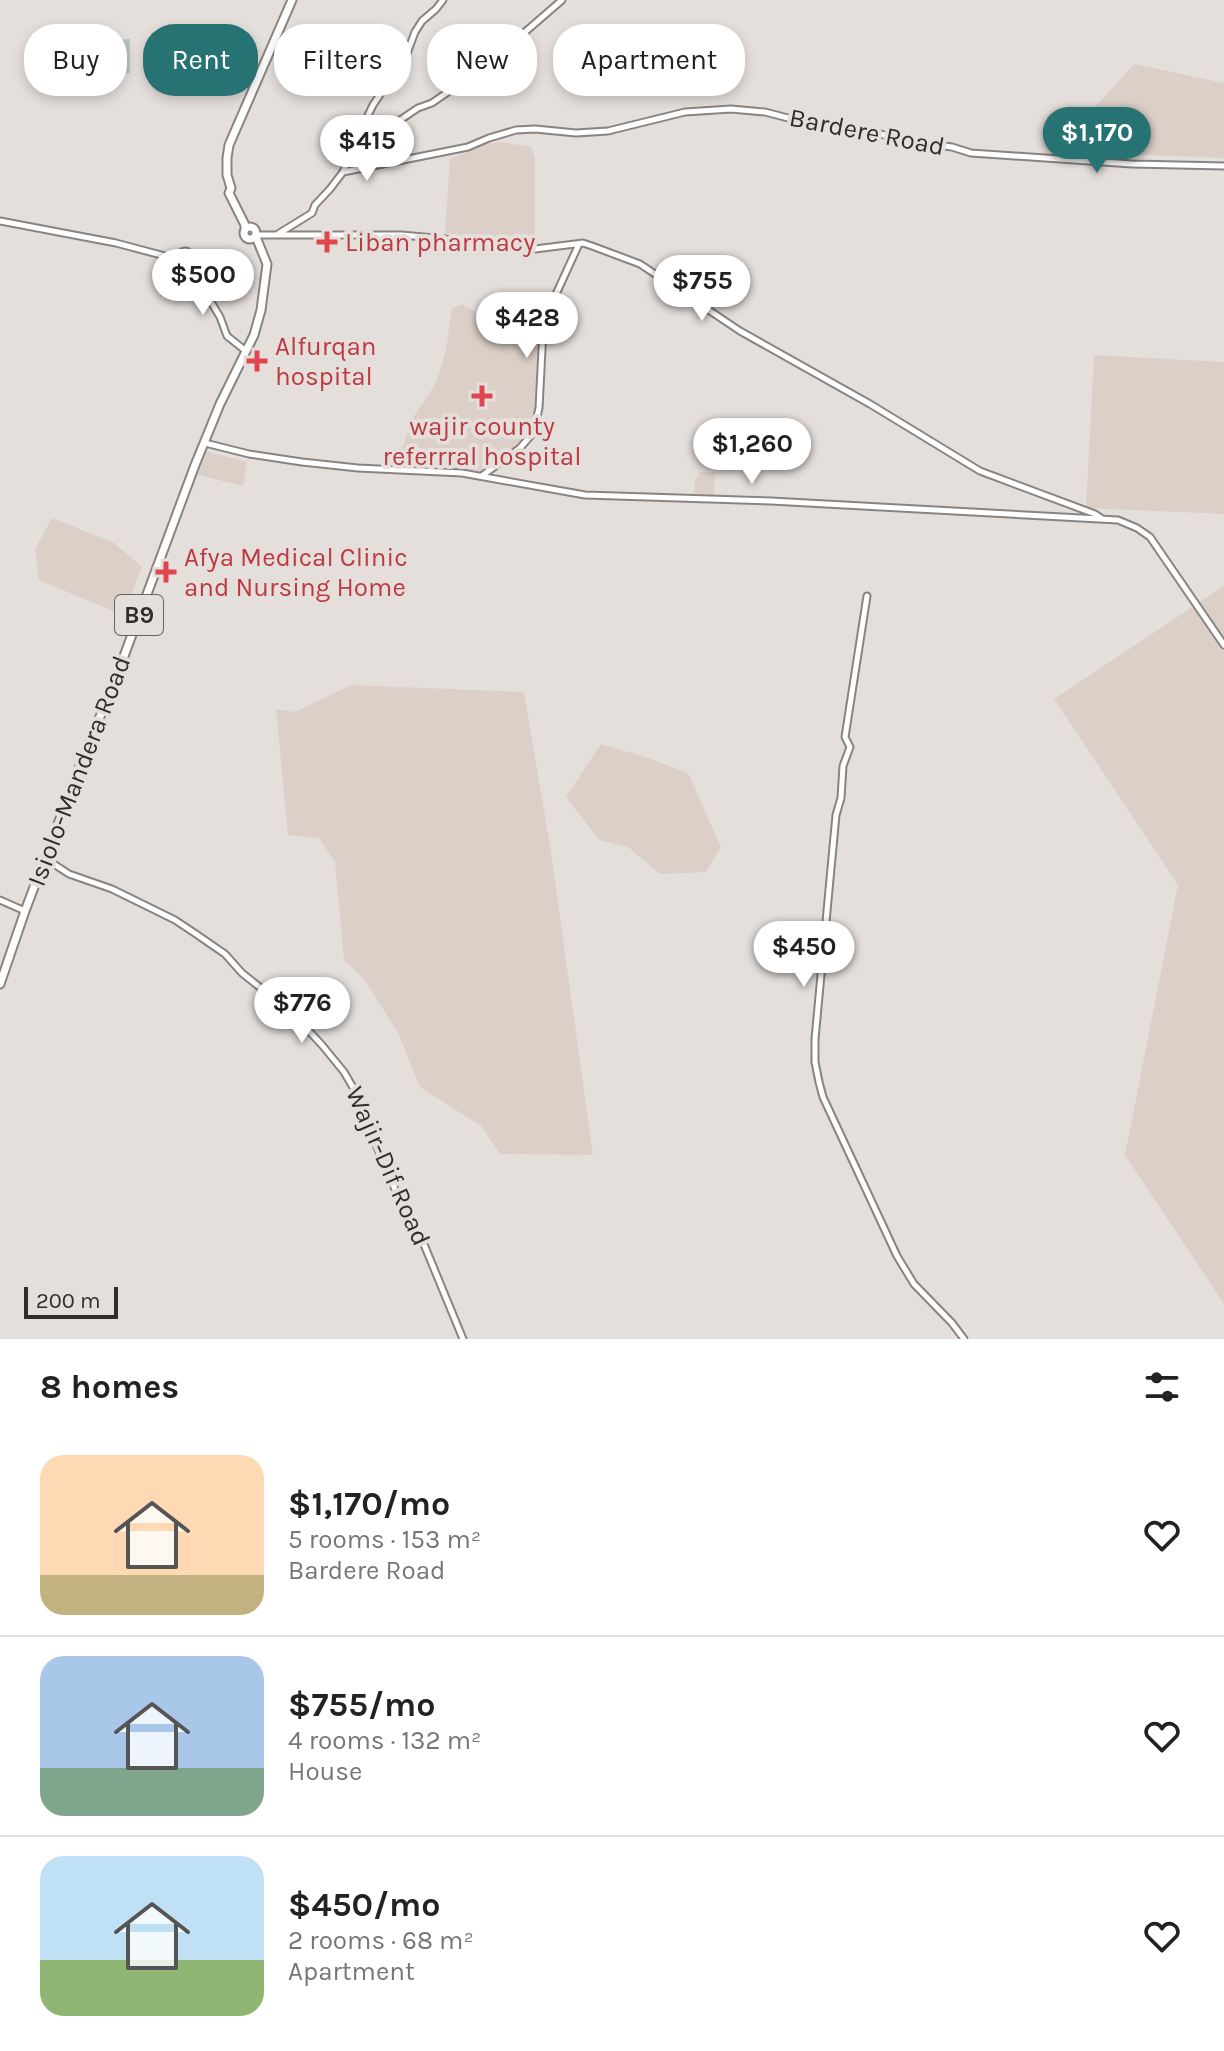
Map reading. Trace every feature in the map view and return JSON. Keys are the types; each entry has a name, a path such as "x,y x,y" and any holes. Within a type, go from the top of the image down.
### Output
{"highway":[{"name":"Isiolo-Mandera Road","path":"0,984 175,516 220,404 248,348 261,310 267,260 229,193 228,151 292,0"}],"street":[{"path":"278,234 312,213 315,205 343,172 373,105 403,64 415,32 443,0"},
{"path":"349,158 382,130 432,103 487,65 562,0"},
{"name":"Bardere Road","path":"343,172 468,147 516,130 608,131 685,112 739,109 853,128 971,153 1132,164 1224,166"},
{"path":"0,221 116,243 185,261"},
{"path":"252,233 402,235 518,249 583,243 592,246 640,264 740,331 870,404 980,471 1095,514 1101,519"},
{"path":"482,476 520,448 533,433 539,408 543,330 579,244"},
{"path":"167,256 189,251 192,256 185,261"},
{"path":"181,252 179,255 192,270 220,317 227,336 248,348"},
{"path":"205,443 302,462 482,476 585,495 771,501 1118,520 1150,537 1224,645"},
{"path":"867,596 845,737 850,747 843,766 841,798 836,815 818,997 815,1062 823,1097 897,1256 914,1284 964,1339"},
{"name":"Wajir-Dif Road","path":"46,859 69,874 112,889 175,920 225,954 242,973 292,1013 322,1045 344,1072 358,1096 403,1208 423,1242 463,1339"},
{"path":"0,900 25,911"}],"shaded area":[{"path":"1134,64 1224,83 1224,158 1103,153 1096,106"},
{"path":"500,142 532,147 535,158 535,248 445,233 450,159 486,144"},
{"name":"wajir county referrral hospital","path":"462,304 539,348 536,410 527,437 487,471 402,465 398,461 412,419 436,383 446,350 452,308"},
{"path":"1094,355 1224,362 1224,514 1086,508"},
{"path":"205,451 247,462 243,486 198,475"},
{"path":"699,472 715,472 714,496 694,496 695,478 698,478"},
{"path":"52,518 114,543 142,567 123,615 39,580 35,549"},
{"path":"1224,586 1224,1304 1125,1155 1178,885 1054,699"},
{"path":"351,685 524,692 550,845 593,1155 500,1154 481,1126 420,1087 398,1033 364,979 344,960 335,862 319,838 288,835 276,709 295,712"},
{"path":"601,744 688,773 721,847 706,872 660,874 628,847 599,840 566,797"}],"green space":[{"path":"127,39 130,39 130,73 127,73"}],"place":[{"name":"Liban pharmacy","path":"327,242"},
{"name":"Alfurqan hospital","path":"257,361"},
{"name":"wajir county referrral hospital","path":"482,396"},
{"name":"Afya Medical Clinic and Nursing Home","path":"166,572"}]}
